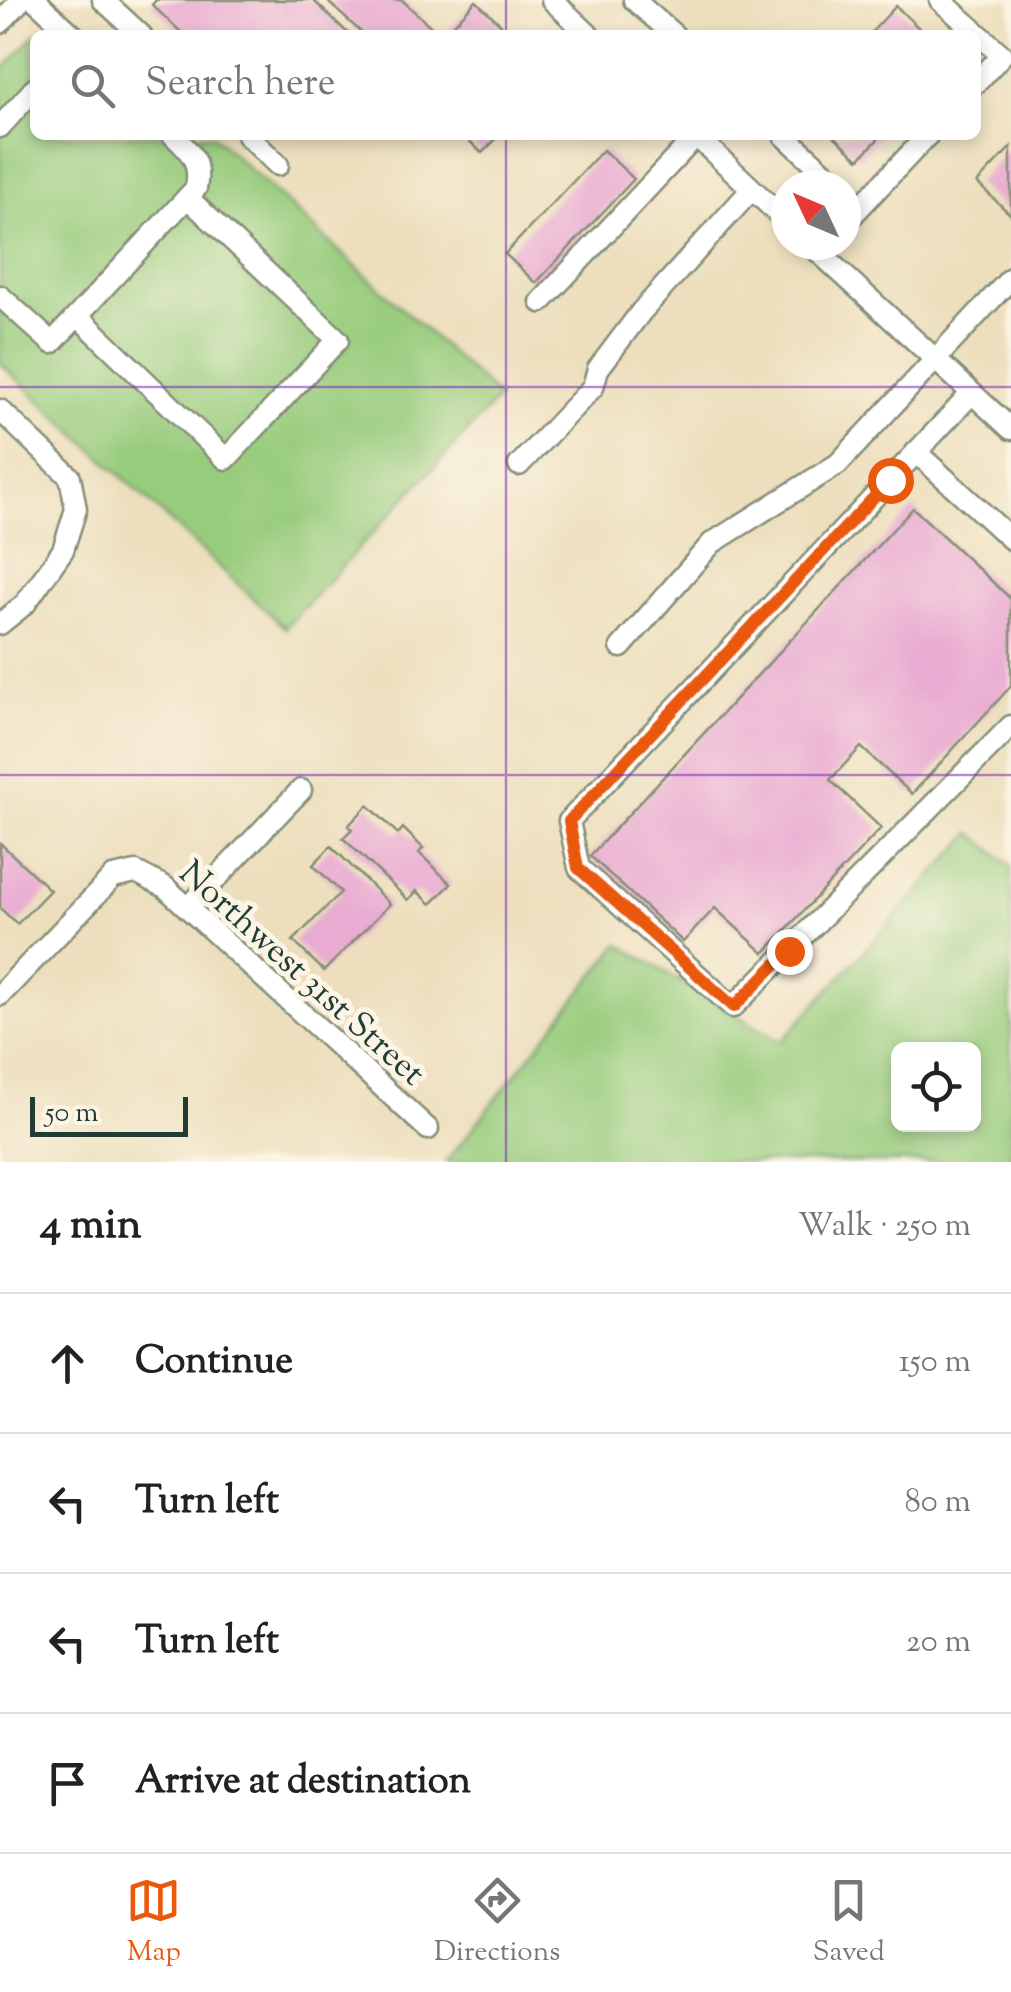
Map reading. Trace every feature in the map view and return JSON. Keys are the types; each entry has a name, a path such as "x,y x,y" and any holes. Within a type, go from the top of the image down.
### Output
{"street":[{"path":"0,23 21,0"},
{"path":"36,0 68,30"},
{"path":"104,0 136,30"},
{"path":"552,0 584,30"},
{"path":"634,0 668,30"},
{"path":"940,0 974,30"},
{"path":"981,36 1002,55 981,78"},
{"path":"0,127 30,94"},
{"path":"0,296 52,344 196,188 199,171 193,155 179,140"},
{"path":"252,140 278,165"},
{"path":"541,302 690,140"},
{"path":"700,140 771,207"},
{"path":"789,140 822,170"},
{"path":"861,193 922,140"},
{"path":"518,464 593,387 598,369 641,312 752,189"},
{"path":"79,317 226,459 338,340 189,199"},
{"path":"832,260 1010,424"},
{"path":"621,647 712,543 838,464 1011,278"},
{"path":"972,393 569,821 578,868 734,1007 1011,726"},
{"path":"0,410 70,477 76,509 63,550 25,604 0,624"},
{"path":"916,452 1011,538"},
{"path":"188,908 301,790"},
{"name":"Northwest 31st Street","path":"0,994 113,877 136,872 165,887 428,1129"}],"green space":[{"path":"30,40 30,140 217,140 499,397 285,628 0,363 0,73"},
{"path":"972,833 1011,866 1011,1162 446,1162 619,944 781,1042"}],"building":[{"path":"156,0 313,0 345,30 179,30 152,5"},
{"path":"326,0 402,0 435,30 359,30"},
{"path":"476,1 507,30 449,30"},
{"path":"896,6 921,30 874,30"},
{"path":"468,140 495,140 482,153"},
{"path":"838,140 877,140 859,159"},
{"path":"1011,147 1011,215 977,183"},
{"path":"603,150 634,179 536,283 505,254"},
{"path":"913,508 1011,599 1011,686 912,794 861,747 830,780 881,828 764,953 715,908 683,942 590,856"},
{"path":"368,805 398,834 403,828 423,848 419,853 451,884 431,904 417,891 408,900 343,838 352,829 348,826"},
{"path":"0,843 50,890 17,924 0,908"},
{"path":"331,846 390,904 324,971 293,941 341,892 313,865"}],"route":[{"path":"789,951 734,1007 578,868 569,821 890,480"}]}
